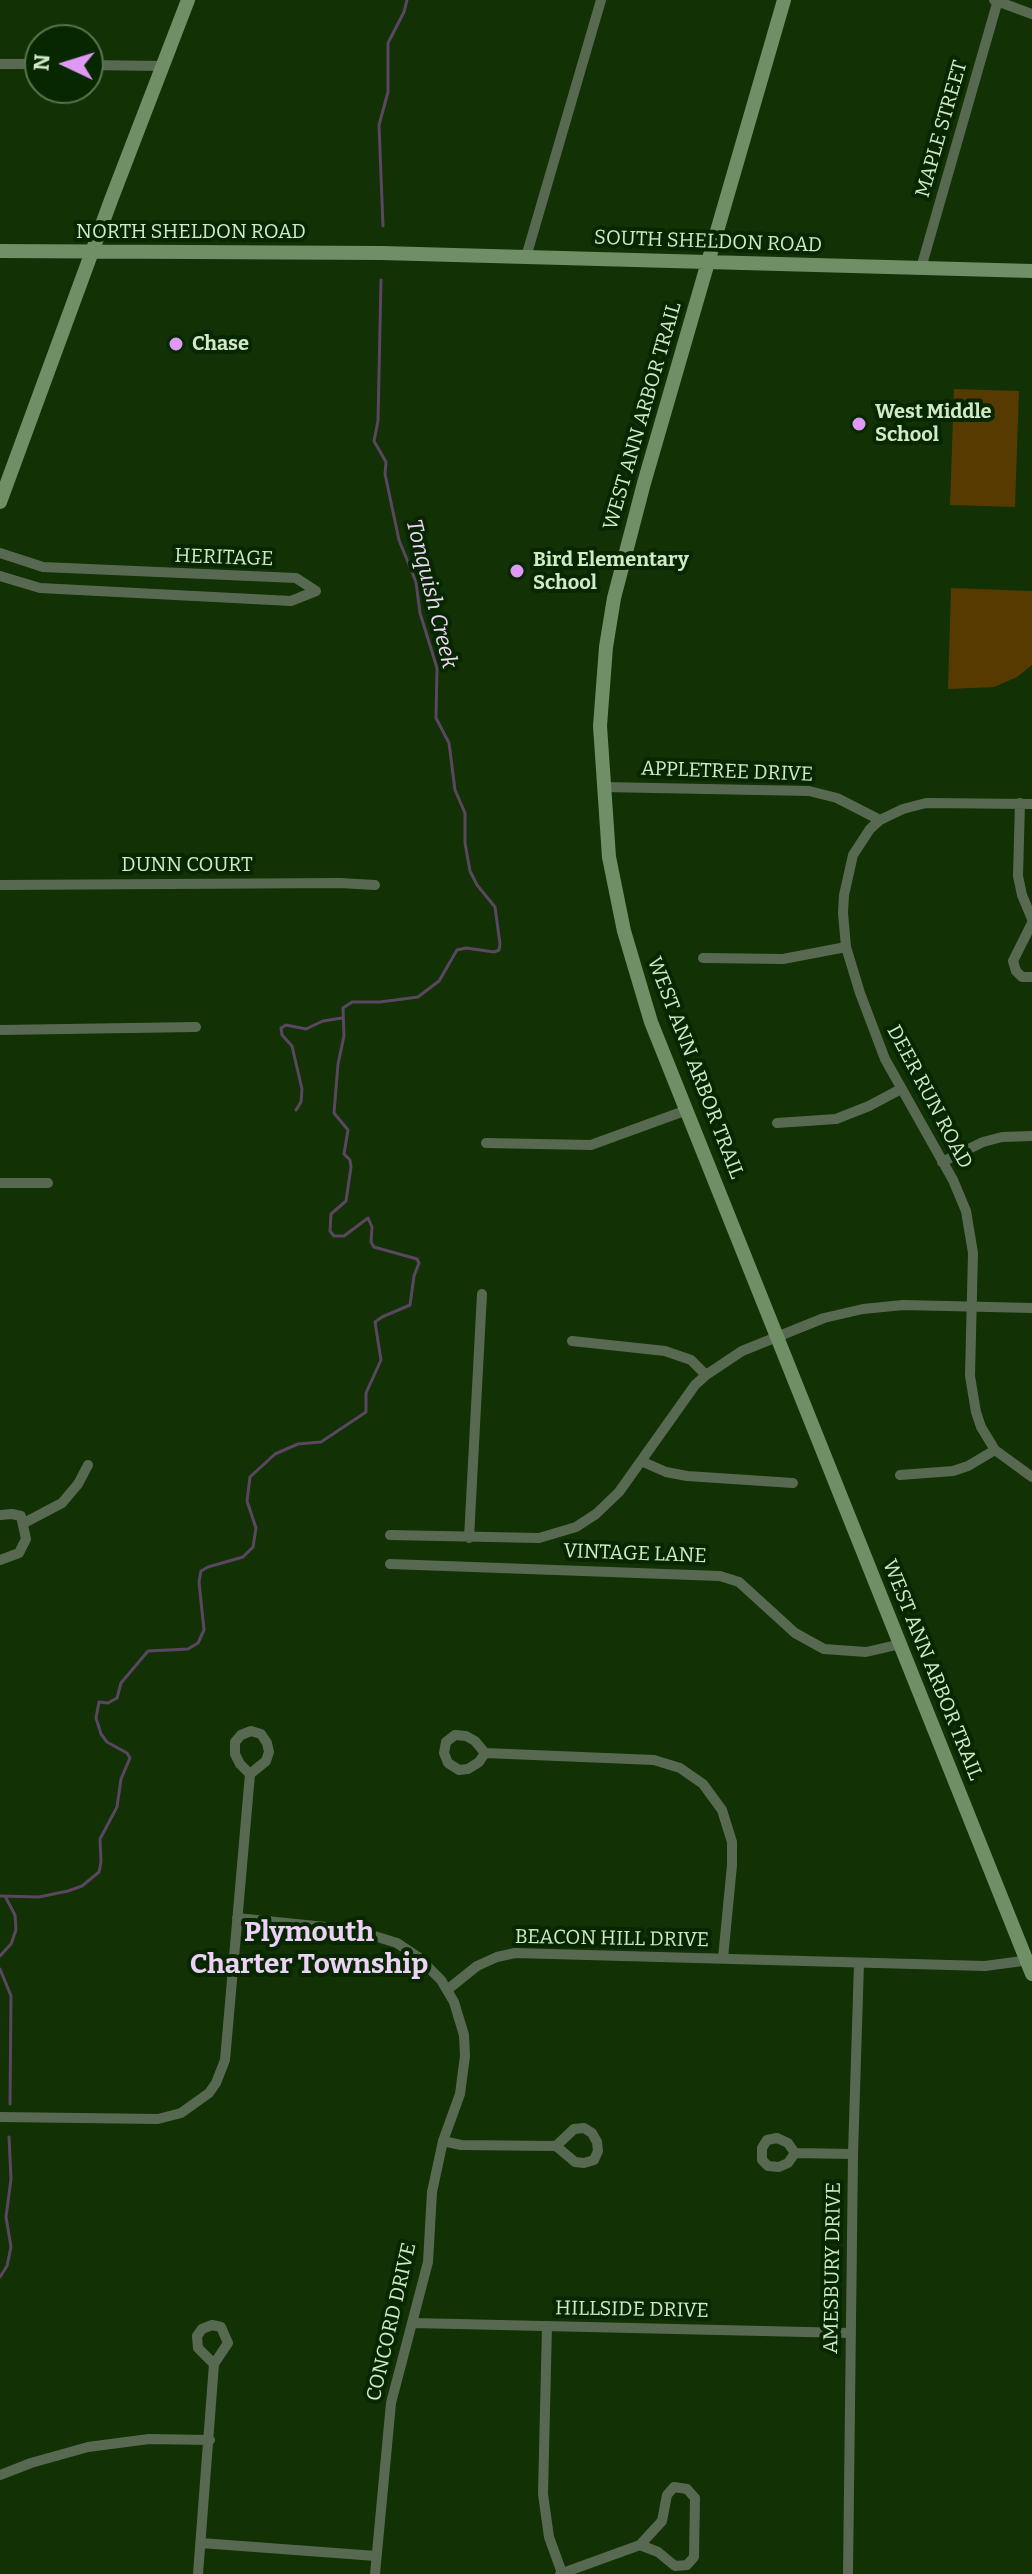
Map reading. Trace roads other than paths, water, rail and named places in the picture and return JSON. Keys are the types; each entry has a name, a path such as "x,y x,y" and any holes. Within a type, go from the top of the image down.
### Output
{"street":[{"path":"0,502 188,0"},
{"path":"526,257 601,0"},
{"name":"WEST ANN ARBOR TRAIL","path":"784,0 644,483 614,598 601,697 603,787 609,857 624,931 651,1022 1030,1965"},
{"path":"997,0 1032,14"},
{"name":"MAPLE STREET","path":"921,268 997,0"},
{"path":"0,64 24,64"},
{"path":"104,65 163,66"},
{"name":"NORTH SHELDON ROAD","path":"0,251 382,253"},
{"name":"SOUTH SHELDON ROAD","path":"382,253 1032,271"},
{"name":"HERITAGE","path":"0,553 43,567 296,578 316,591 291,601 40,588 0,576"},
{"path":"73,589 74,569"},
{"name":"HERITAGE","path":"155,594 157,573"},
{"name":"APPLETREE DRIVE","path":"603,787 809,791 837,798 880,820"},
{"path":"880,820 926,803 1026,804 1018,876 1032,921 1013,961 1022,977 1032,977"},
{"name":"DEER RUN ROAD","path":"880,820 860,843 848,871 843,913 846,947 868,1018 901,1089 961,1198 971,1230 971,1396 981,1427 995,1450"},
{"name":"DUNN COURT","path":"0,885 375,885"},
{"path":"703,958 783,959 846,947"},
{"path":"0,1030 196,1027"},
{"path":"777,1123 836,1119 901,1089"},
{"path":"486,1143 591,1145 687,1110"},
{"path":"942,1162 983,1142 1002,1137 1032,1136"},
{"path":"0,1183 48,1183"},
{"path":"469,1538 482,1294"},
{"path":"390,1535 539,1538 576,1527 610,1502 695,1385 706,1375 731,1358 824,1318 863,1309 903,1305 1032,1308"},
{"path":"572,1341 665,1351 691,1360 706,1375"},
{"path":"900,1475 953,1471 995,1450 1032,1477"},
{"path":"641,1461 666,1472 687,1476 793,1483"},
{"path":"24,1523 62,1503 78,1484 88,1465"},
{"path":"0,1515 21,1516 26,1539 19,1553 0,1560"},
{"name":"VINTAGE LANE","path":"390,1564 720,1576 739,1582 795,1633 824,1649 866,1652 901,1644"},
{"path":"485,1753 654,1760 680,1768 703,1784 722,1810 732,1842 723,1958"},
{"path":"0,2117 158,2119 181,2113 201,2101 216,2083 225,2060 250,1774"},
{"path":"237,1918 355,1930 379,1936 418,1957 447,1990"},
{"name":"BEACON HILL DRIVE","path":"447,1990 477,1966 515,1953 1030,1965"},
{"name":"AMESBURY DRIVE","path":"848,2574 853,2154 859,1963"},
{"name":"CONCORD DRIVE","path":"375,2574 391,2403 428,2262 432,2192 443,2141 460,2094 465,2056 460,2019 447,1990"},
{"path":"443,2141 461,2145 556,2146"},
{"path":"795,2153 853,2154"},
{"name":"HILLSIDE DRIVE","path":"413,2323 850,2333"},
{"path":"547,2326 543,2494 549,2537 561,2574 640,2545 662,2521 667,2495 674,2487 687,2489 695,2498 694,2557 687,2565 675,2566 658,2552 640,2545"},
{"path":"198,2574 214,2364"},
{"path":"0,2475 88,2447 149,2439 210,2440"},
{"path":"201,2543 376,2556"}],"waterway":[{"name":"Tonquish Creek","path":"383,226 379,125 388,92 388,43 407,0"},
{"name":"Tonquish Creek","path":"0,1896 39,1897 68,1891 82,1886 99,1872 100,1839 117,1807 121,1779 130,1758 101,1734 96,1718 99,1702 108,1703 117,1698 121,1683 148,1651 188,1649 198,1643 204,1630 199,1582 201,1571 243,1557 253,1547 256,1528 247,1501 250,1477 275,1454 298,1444 321,1442 366,1412 366,1393 381,1360 375,1322 410,1305 419,1263 417,1259 374,1247 368,1218 344,1236 334,1236 330,1231 331,1214 346,1201 351,1167 350,1160 344,1154 348,1130 334,1113 344,1036 343,1008 352,1002 418,997 439,981 457,950 499,950 495,907 470,871 465,843 465,813 455,790 449,743 436,718 437,668 420,613 416,582 399,540 385,474 386,462 374,441 378,421 381,280"},
{"path":"296,1110 301,1102 302,1089 292,1046 282,1035 281,1028 286,1025 306,1029 323,1021 342,1018"},
{"name":"Tonquish Creek","path":"0,1956 11,1944 16,1930 15,1915 6,1898"},
{"name":"Tonquish Creek","path":"0,1969 11,1996 10,2104"},
{"name":"Tonquish Creek","path":"0,2277 7,2266 11,2247 6,2217 11,2179 9,2137"}],"place":[{"name":"Chase","path":"176,344"},
{"name":"West Middle School","path":"859,424"},
{"name":"Bird Elementary School","path":"517,571"}],"district":[{"name":"Plymouth Charter Township","path":"309,1949"}]}
